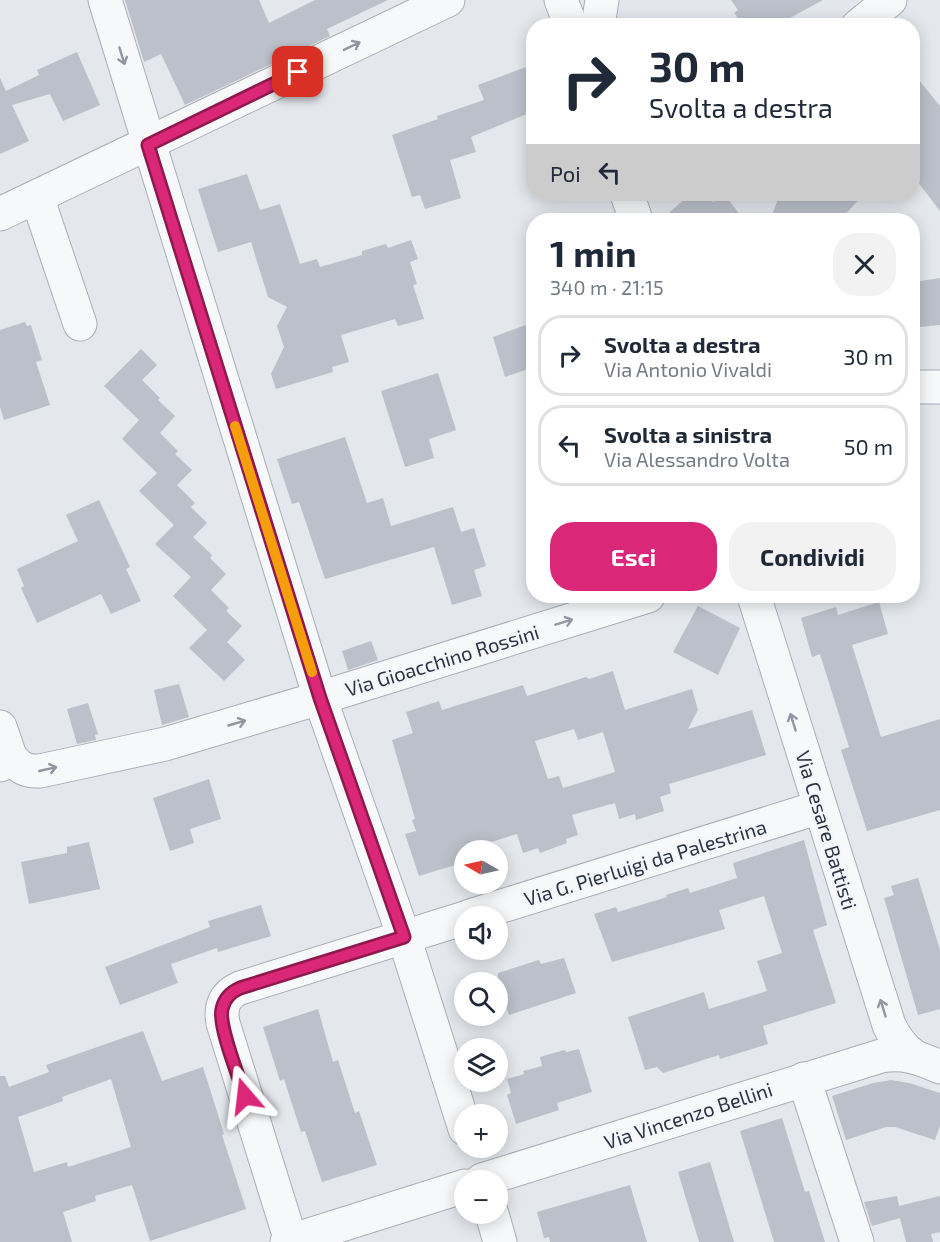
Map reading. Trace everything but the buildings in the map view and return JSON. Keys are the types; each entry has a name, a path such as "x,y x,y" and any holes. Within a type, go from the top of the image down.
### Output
{"street":[{"path":"105,0 320,698 404,937 457,1104"},
{"path":"0,214 448,0"},
{"path":"561,0 568,18"},
{"path":"599,18 602,0"},
{"path":"868,18 890,0"},
{"path":"37,197 80,324"},
{"path":"920,387 940,387"},
{"name":"Via Gioacchino Rossini","path":"3,749 21,767 30,772 165,744 625,603"},
{"name":"Via Cesare Battisti","path":"756,603 888,1025 900,1044 916,1059"},
{"name":"Via G. Pierluigi da Palestrina","path":"502,906 820,807"},
{"path":"454,921 240,988 233,991 224,1002 222,1009 222,1023 289,1241 454,1189"},
{"name":"Via Vincenzo Bellini","path":"508,1172 881,1056 916,1059"},
{"path":"804,1079 857,1242"},
{"path":"495,1224 500,1242"}],"slow traffic":[{"path":"235,426 312,672"}],"route":[{"path":"245,1096 222,1023 222,1009 227,997 240,988 404,937 320,698 148,145 298,72"}]}
